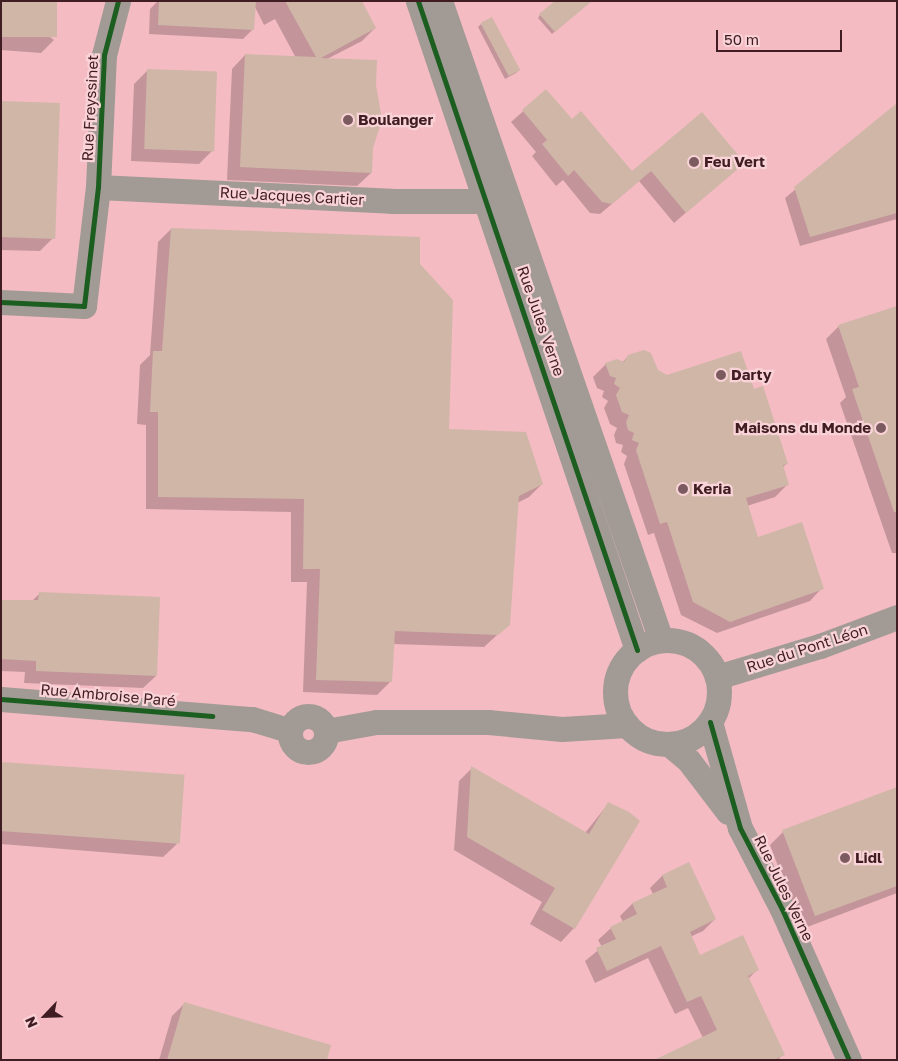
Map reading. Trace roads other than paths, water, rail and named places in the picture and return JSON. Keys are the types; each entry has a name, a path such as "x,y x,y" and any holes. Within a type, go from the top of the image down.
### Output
{"street":[{"name":"Rue Freyssinet","path":"1,302 84,306 98,188 104,55 118,1"},
{"name":"Rue Jules Verne","path":"418,1 637,650"},
{"name":"Rue Jules Verne","path":"440,1 661,640"},
{"name":"Rue Jacques Cartier","path":"98,188 391,201 486,201"},
{"name":"Rue du Pont Léon","path":"717,677 820,646 897,617"},
{"path":"661,640 682,642 694,648 704,655 717,677 717,708 710,722 685,741 670,744 654,742 627,725 620,714 616,689 619,672 637,650 661,640"},
{"path":"562,729 595,710 616,689"},
{"name":"Rue Ambroise Paré","path":"1,699 252,719 289,730 296,719 308,715 320,720 326,730 376,722 488,722 562,729"},
{"name":"Rue Jules Verne","path":"710,722 740,828"},
{"path":"562,729 627,725"},
{"name":"Rue Jules Verne","path":"670,744 689,761 740,828 782,909 849,1060"}],"place":[{"name":"Boulanger","path":"348,120"},
{"name":"Feu Vert","path":"694,162"},
{"name":"Darty","path":"721,375"},
{"name":"Maisons du Monde","path":"881,428"},
{"name":"Keria","path":"683,489"},
{"name":"Lidl","path":"845,858"}]}
